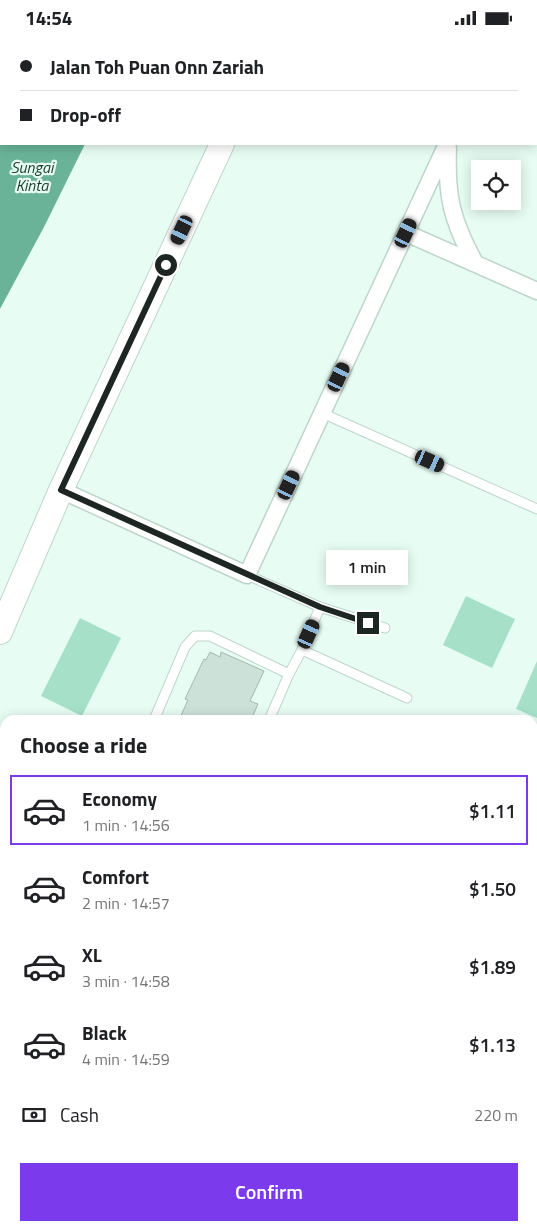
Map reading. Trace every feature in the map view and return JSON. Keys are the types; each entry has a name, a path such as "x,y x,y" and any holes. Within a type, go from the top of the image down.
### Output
{"street":[{"path":"0,632 61,490 222,145"},
{"path":"61,490 247,575 448,145"},
{"path":"448,145 447,169 453,216 460,235 475,263"},
{"path":"406,233 537,291"}],"lane":[{"path":"322,413 537,509"},
{"path":"247,575 320,607 385,629"},
{"path":"271,715 320,607"},
{"path":"156,715 185,647 195,636 210,636 289,674"},
{"path":"302,650 408,698"}],"shaded area":[{"path":"466,596 515,619 492,668 443,645"},
{"path":"80,618 121,638 82,715 41,696"},
{"path":"537,661 537,715 530,715 516,709"}],"water":[{"name":"Sungai Kinta","path":"0,145 85,145 44,227 0,309"}],"building":[{"path":"210,652 220,657 221,652 264,671 250,701 258,704 253,715 181,715 188,700 185,699 204,659 206,660"}],"route":[{"path":"166,265 61,490 320,607 368,623"}]}
